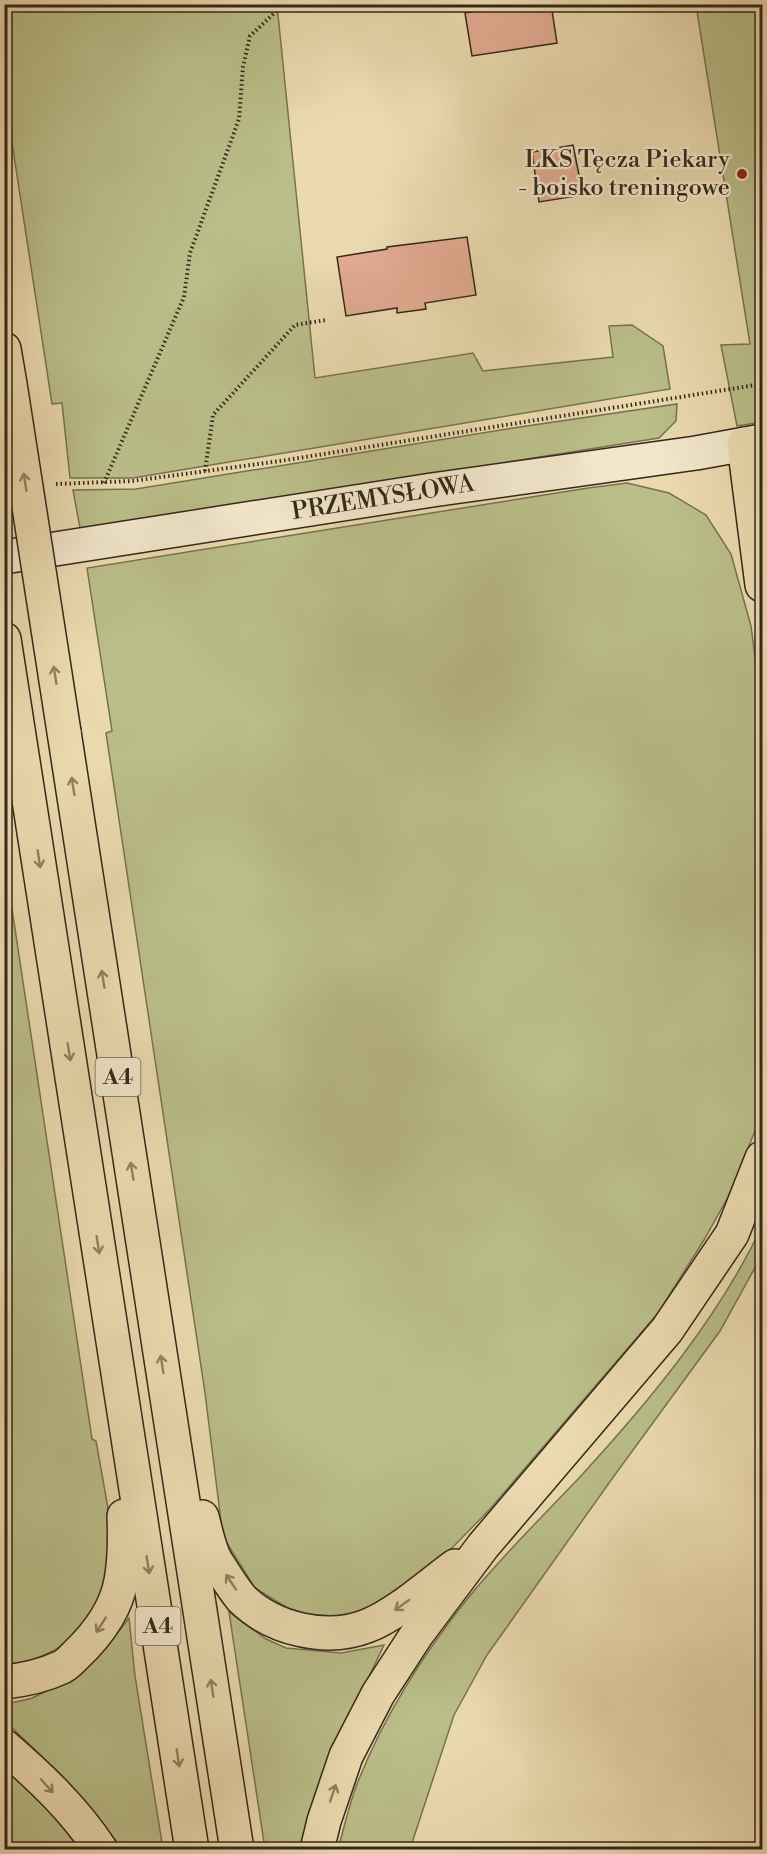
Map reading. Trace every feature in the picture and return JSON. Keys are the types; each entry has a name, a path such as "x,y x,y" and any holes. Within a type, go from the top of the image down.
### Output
{"highway":[{"name":"A4","path":"4,349 237,1850"},
{"path":"753,442 762,585"},
{"name":"A4","path":"4,639 192,1850"},
{"path":"317,1850 324,1821 346,1756 378,1694 417,1634 483,1546 667,1330 732,1234 762,1158"},
{"path":"4,1682 20,1681 64,1666 87,1645 104,1623 116,1600 125,1554 123,1403"},
{"path":"171,1422 215,1559 242,1599 270,1619 316,1633 337,1633 367,1626 392,1612 483,1546"},
{"path":"4,1746 38,1776 91,1834 101,1850"}],"main road":[{"name":"PRZEMYSŁOWA","path":"4,557 432,490 696,453 753,442"}],"path":[{"path":"104,483 184,297 190,253 239,119 243,67 250,36 284,4"},
{"path":"205,471 213,415 295,326 326,320"},
{"path":"46,485 132,482 280,461 762,384"}],"green space":[{"path":"4,5 277,5 315,378 473,353 483,371 613,357 609,326 632,325 663,346 670,389 133,478 70,478 62,403 52,404 5,97"},
{"name":"LKS Tęcza Piekary - boisko treningowe","path":"696,5 762,5 762,422 737,426 721,345 750,344"},
{"path":"677,404 676,421 659,438 144,520 80,528 73,490 136,489"},
{"path":"627,483 669,493 706,515 731,554 751,626 762,711 762,1101 755,1131 728,1197 658,1313 490,1509 453,1547 371,1608 361,1613 332,1619 294,1612 255,1588 223,1537 205,1393 106,733 112,731 87,568"},
{"path":"4,856 92,1439 96,1441 113,1536 109,1579 96,1610 71,1638 55,1650 27,1663 4,1665"},
{"path":"762,1226 762,1255 720,1331 487,1655 454,1715 410,1849 338,1849 354,1792 367,1759 420,1664 481,1582 579,1478 680,1359 725,1294"},
{"path":"229,1612 266,1639 286,1648 341,1653 384,1645 334,1750 302,1849 265,1849"},
{"path":"129,1618 135,1676 163,1849 122,1849 66,1782 5,1721 4,1704 32,1698 61,1683 98,1654"},
{"path":"4,1764 48,1809 80,1849 5,1849"}],"building":[{"path":"519,4 551,4 557,43 472,56 465,13"},
{"path":"573,145 583,195 539,202 532,152"},
{"path":"467,237 476,295 425,303 426,309 397,313 397,308 346,316 337,257 387,249 387,247"}],"waterway":[{"path":"4,1840 12,1850"}],"place":[{"name":"LKS Tęcza Piekary - boisko treningowe","path":"742,174"}]}
